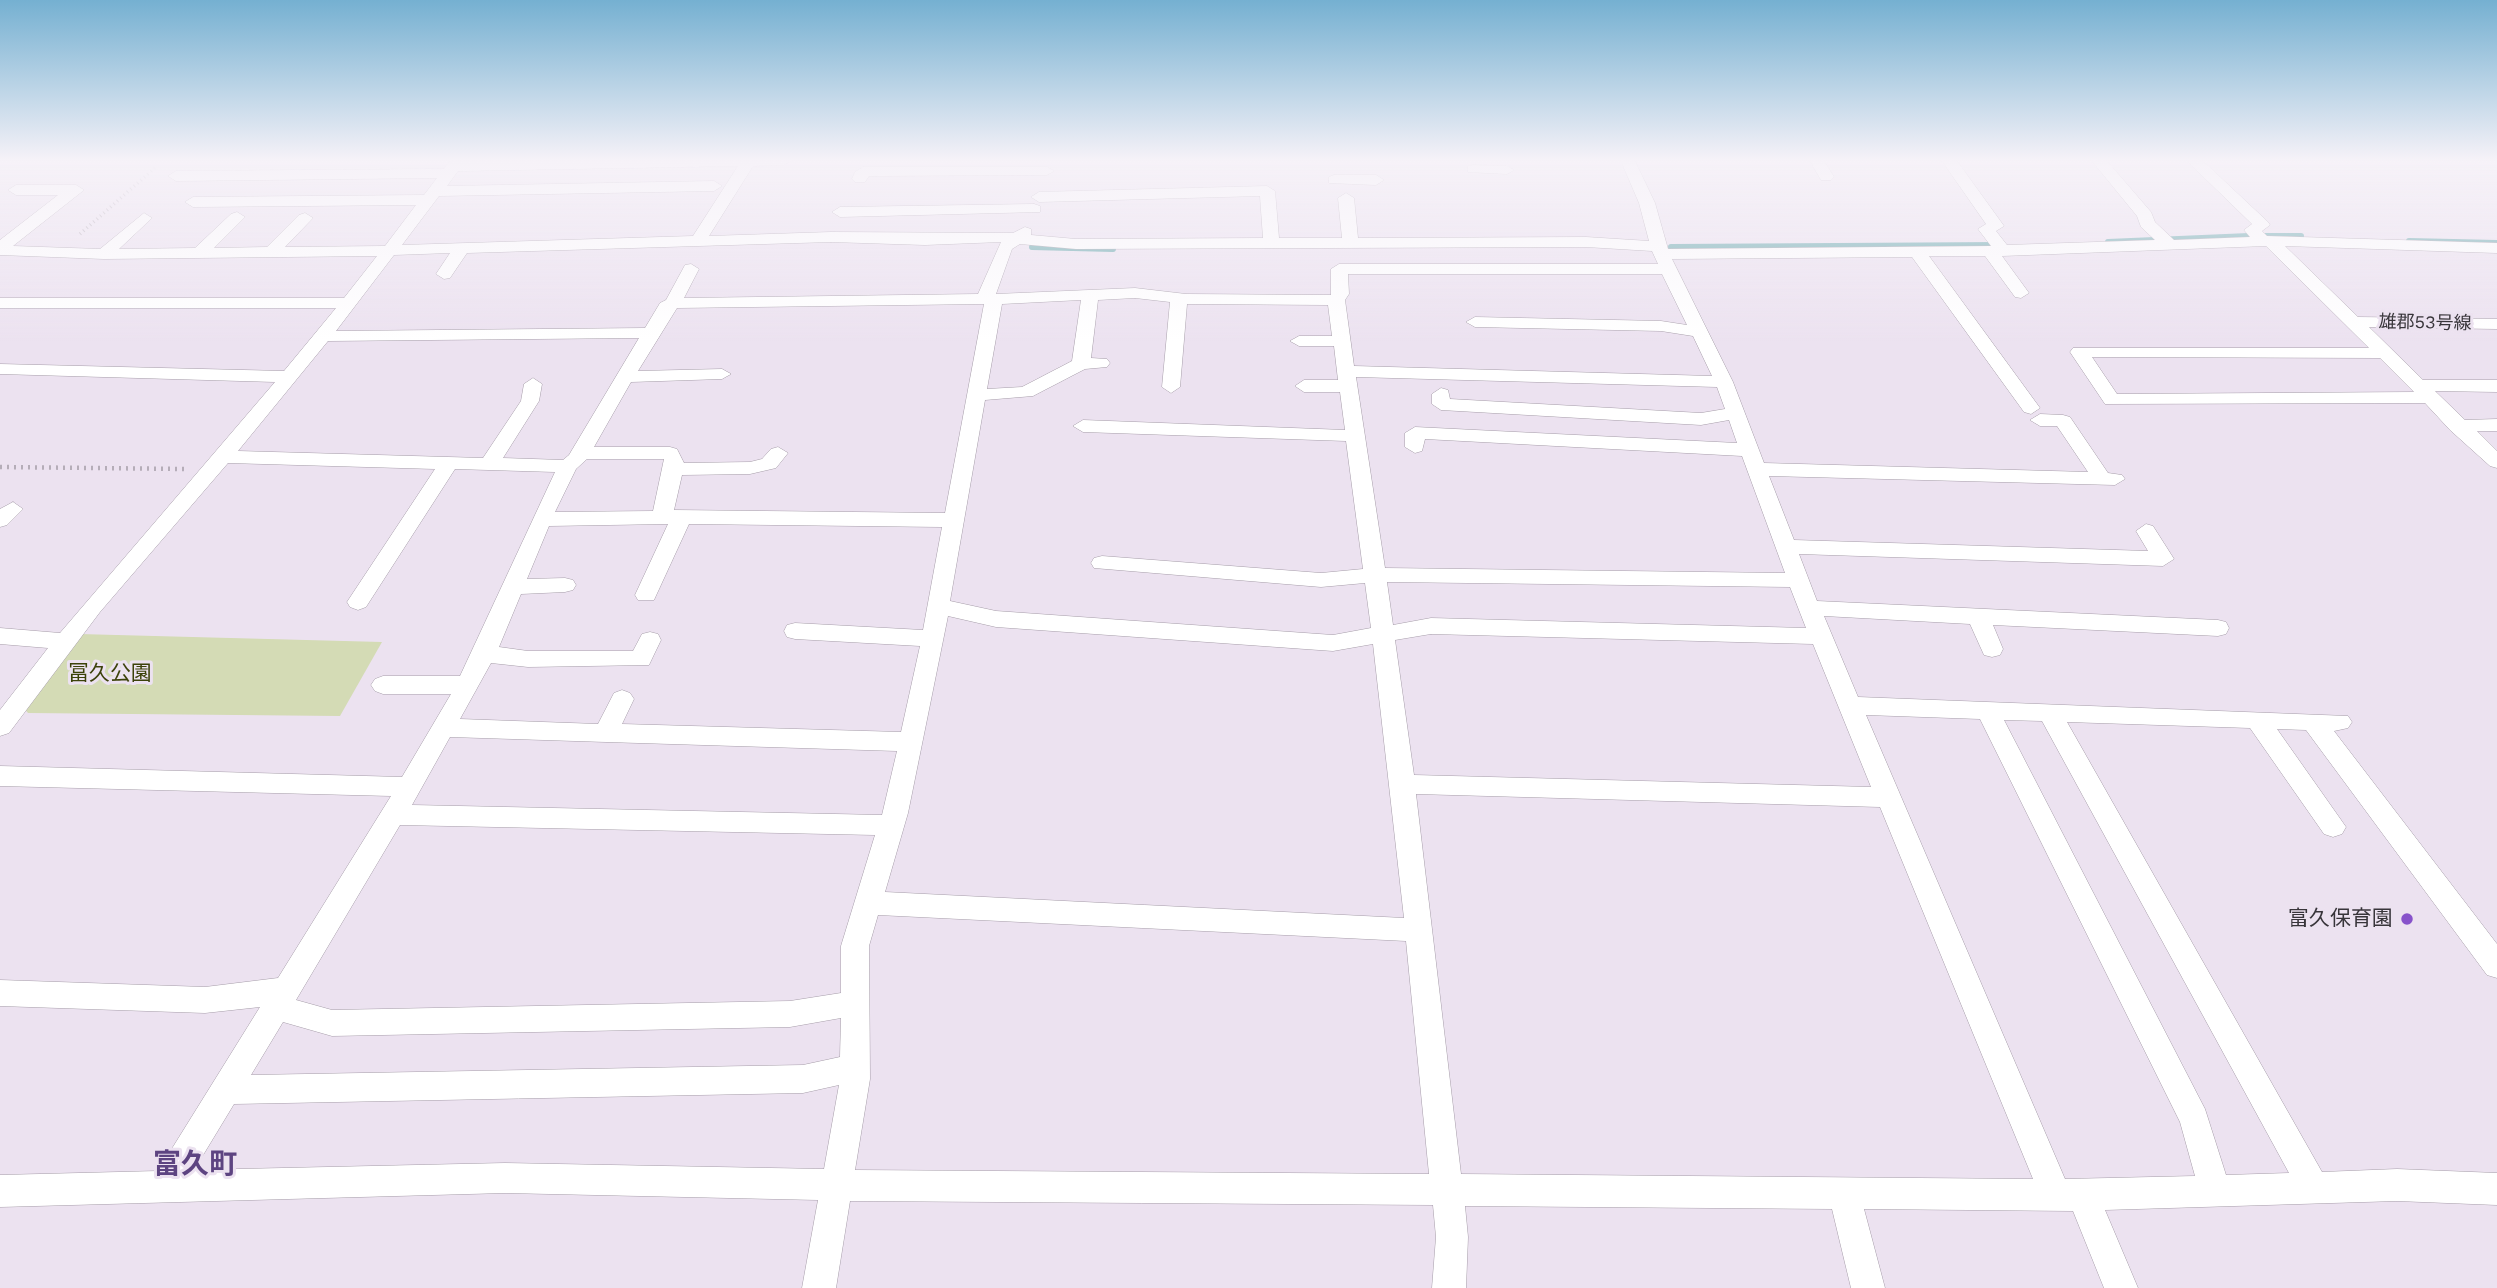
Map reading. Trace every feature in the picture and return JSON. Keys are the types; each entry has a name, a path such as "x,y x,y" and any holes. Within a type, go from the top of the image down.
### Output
{"street":[{"path":"0,249 38,221"},
{"path":"104,254 141,221"},
{"path":"198,253 233,221"},
{"path":"271,252 302,221"},
{"path":"0,727 65,641 218,463 349,303 411,221"},
{"path":"697,242 710,221"},
{"path":"819,1288 838,1185 854,1068 855,946 891,825 933,639 978,396 990,299 1005,247 1030,221"},
{"path":"1269,221 1271,241"},
{"path":"1348,221 1350,242"},
{"path":"1652,221 1662,256 1724,382 1809,608 1888,797 2069,1195 2121,1288"},
{"path":"1992,221 1996,226 1986,229 2021,293"},
{"path":"2148,221 2164,240"},
{"path":"2258,221 2262,225 2252,230 2353,322 2497,462"},
{"path":"0,249 104,254 386,253 463,247 831,237 893,240 1016,238 1076,244 1271,241 1586,242 1662,256"},
{"path":"1449,1288 1452,1237 1419,930 1384,637 1336,300 1340,294 1339,270 1662,256 1917,252 2164,240 2497,248"},
{"path":"444,274 463,247"},
{"path":"1917,252 2040,412"},
{"path":"673,303 691,269"},
{"path":"166,1188 393,815 468,685 485,654 541,519 666,307 673,303 990,299 1135,293 1179,298 1336,300"},
{"path":"1081,364 1090,295"},
{"path":"1150,372 1172,379 1179,298"},
{"path":"1,304 349,303"},
{"path":"1966,318 1986,318"},
{"path":"1476,323 1608,319 1699,332"},
{"name":"雄郡53号線","path":"2353,322 2497,324"},
{"path":"322,336 651,333"},
{"path":"1299,341 1342,341"},
{"path":"2383,353 2079,352 2112,400 2422,391 2497,386"},
{"path":"978,396 1026,393 1081,364 1101,363"},
{"path":"0,369 288,377"},
{"path":"625,377 722,373"},
{"path":"1304,386 1347,379 1724,382"},
{"path":"489,464 530,401 533,384"},
{"path":"1441,394 1441,404 1524,403 1638,409 1701,419 1736,413"},
{"path":"1415,447 1415,433 1511,445 2108,479 2063,421 2040,412 2008,408"},
{"path":"1083,425 1220,422 1355,436"},
{"path":"2457,426 2497,425"},
{"path":"218,463 489,464 670,453 676,460 673,469 672,517 646,595"},
{"path":"673,469 750,468 769,464 778,453"},
{"path":"359,602 449,463"},
{"path":"541,519 672,517 953,520"},
{"path":"1788,547 2163,559 2146,531"},
{"path":"1102,563 1132,556 1344,580 1375,575 1799,580"},
{"path":"513,587 565,585"},
{"path":"938,606 996,620 1320,642 1384,637 1431,626 1542,638 1686,641 1821,636"},
{"path":"1809,608 2218,628"},
{"path":"1978,616 1992,649"},
{"path":"794,631 933,639"},
{"path":"0,636 65,641"},
{"path":"485,654 528,659 641,659 650,639"},
{"path":"383,685 468,685"},
{"path":"606,733 622,699"},
{"path":"1850,706 2340,722"},
{"path":"1987,710 2194,1119 2215,1191"},
{"path":"2050,713 2314,1188"},
{"path":"2257,719 2333,827"},
{"path":"2313,721 2497,966"},
{"path":"443,728 911,742"},
{"path":"0,776 409,787"},
{"path":"1403,784 1888,797"},
{"path":"393,815 891,825"},
{"path":"868,902 1419,930"},
{"path":"0,993 205,1000 248,996 282,998 332,1023 790,1014 855,1003"},
{"path":"225,1090 803,1079 854,1068"},
{"path":"0,1191 505,1178 838,1185 2069,1195 2398,1185 2497,1189"},
{"path":"1843,1193 1868,1288"}],"path":[{"path":"60,252 95,221"},
{"path":"0,467 218,463"}],"green space":[{"name":"冨久公園","path":"79,634 382,642 340,716 28,713 23,707"}],"waterway":[{"path":"2108,242 2249,236"},
{"path":"2264,236 2301,236"},
{"path":"2409,241 2497,243"},
{"path":"1671,247 2001,245"},
{"path":"1032,247 1113,249"}],"place":[{"name":"富久保育園","path":"2407,919"}],"district":[{"name":"富久町","path":"195,1165"}]}
